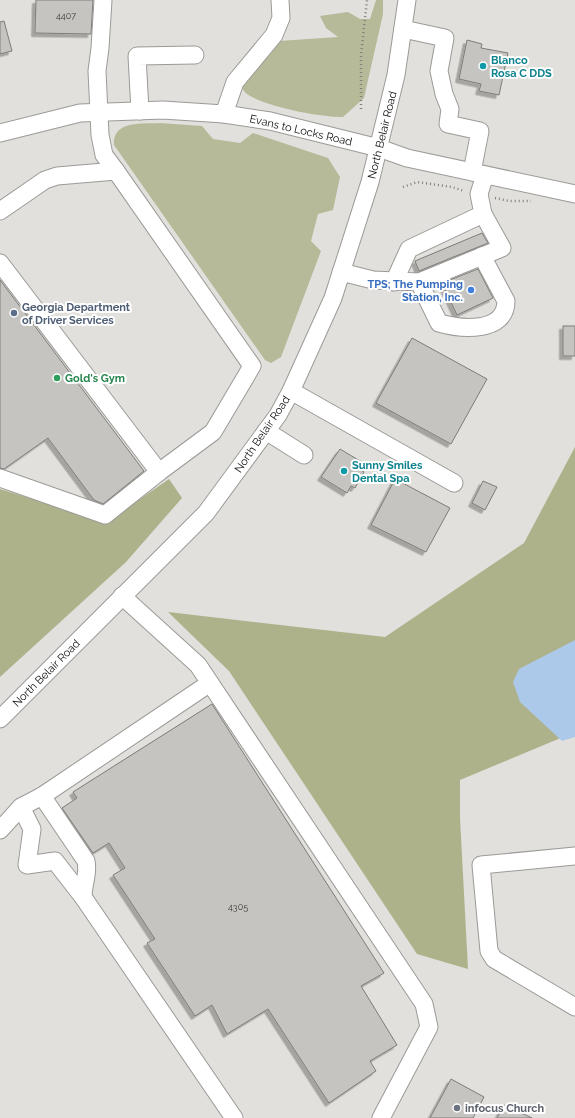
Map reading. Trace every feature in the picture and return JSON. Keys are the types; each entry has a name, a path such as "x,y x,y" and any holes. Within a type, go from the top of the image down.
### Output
{"street":[{"path":"0,478 105,515 213,432 252,366 104,155 98,112 97,71 103,0"},
{"path":"224,114 235,82 274,35 281,18 280,0"},
{"name":"North Belair Road","path":"0,720 206,513 266,431 291,391 333,298 379,148 396,75 407,0"},
{"path":"341,272 373,280 419,282 502,248 483,214 479,194 478,173 480,131 448,124 450,109 444,94 439,71 445,38 403,29"},
{"path":"140,111 137,56 195,55"},
{"name":"Evans to Locks Road","path":"0,133 80,113 163,110 224,114 270,121 379,148 407,158 575,194"},
{"path":"0,211 45,180 57,176 116,171"},
{"path":"394,282 409,249 483,214"},
{"path":"419,282 439,323 462,328 479,327 493,323 501,318 506,310 506,302 482,256"},
{"path":"0,263 159,472"},
{"path":"291,391 454,484"},
{"path":"266,431 304,455"},
{"path":"122,596 198,665 424,1004 429,1027 381,1118"},
{"path":"0,830 21,806 42,796 210,683"},
{"path":"42,796 86,861 88,871 83,885 83,897"},
{"path":"21,806 32,829 27,865 55,861 83,897 234,1118"},
{"path":"575,856 481,865 489,951 494,959 575,1007"}],"path":[{"path":"361,109 361,56 367,0"}],"green space":[{"path":"376,0 383,0 383,14 364,98 343,117 307,113 279,107 256,99 244,91 241,86 279,41 338,37 326,28 320,16 348,12 360,19 370,19"},
{"path":"160,123 202,126 213,139 240,143 253,133 328,158 340,177 333,210 318,214 311,241 321,251 281,357 271,363 265,360 114,145 115,137 118,131 123,127 137,124"},
{"path":"575,447 575,732 460,780 460,818 468,969 417,954 229,671 168,612 385,637 524,543"},
{"path":"169,479 182,498 126,562 0,677 0,489 107,522"}],"water":[{"path":"575,640 575,737 562,741 520,702 513,682 519,669"}],"building":[{"path":"36,0 93,0 91,34 35,33"},
{"path":"4,21 12,51 0,54 0,22"},
{"name":"Blanco Rosa C DDS","path":"467,40 482,44 481,48 508,53 499,95 479,91 481,84 459,79"},
{"path":"482,233 488,243 419,271 415,261"},
{"name":"TPS; The Pumping Station, Inc.","path":"478,269 493,298 457,315 442,283"},
{"path":"0,280 144,471 103,504 94,500 48,438 4,469 0,468"},
{"path":"563,326 575,326 575,356 563,356"},
{"path":"412,338 487,379 451,444 376,403"},
{"name":"Sunny Smiles Dental Spa","path":"340,449 365,464 361,470 364,472 355,488 351,486 347,493 321,477"},
{"path":"395,479 450,508 426,552 371,525"},
{"path":"483,481 497,487 485,510 472,503"},
{"path":"212,704 384,973 361,986 397,1045 370,1061 376,1071 329,1103 268,1009 227,1034 212,1005 195,1016 147,943 155,939 113,875 125,868 109,843 93,853 62,808 77,798 73,792"},
{"name":"infocus Church","path":"451,1079 484,1097 473,1118 430,1118"},
{"name":"infocus Church","path":"504,1105 532,1118 497,1118"}],"place":[{"name":"Blanco Rosa C DDS","path":"483,66"},
{"name":"TPS; The Pumping Station, Inc.","path":"471,290"},
{"name":"Georgia Department of Driver Services","path":"14,313"},
{"name":"Gold's Gym","path":"57,378"},
{"name":"Sunny Smiles Dental Spa","path":"344,471"},
{"name":"infocus Church","path":"457,1108"}]}
